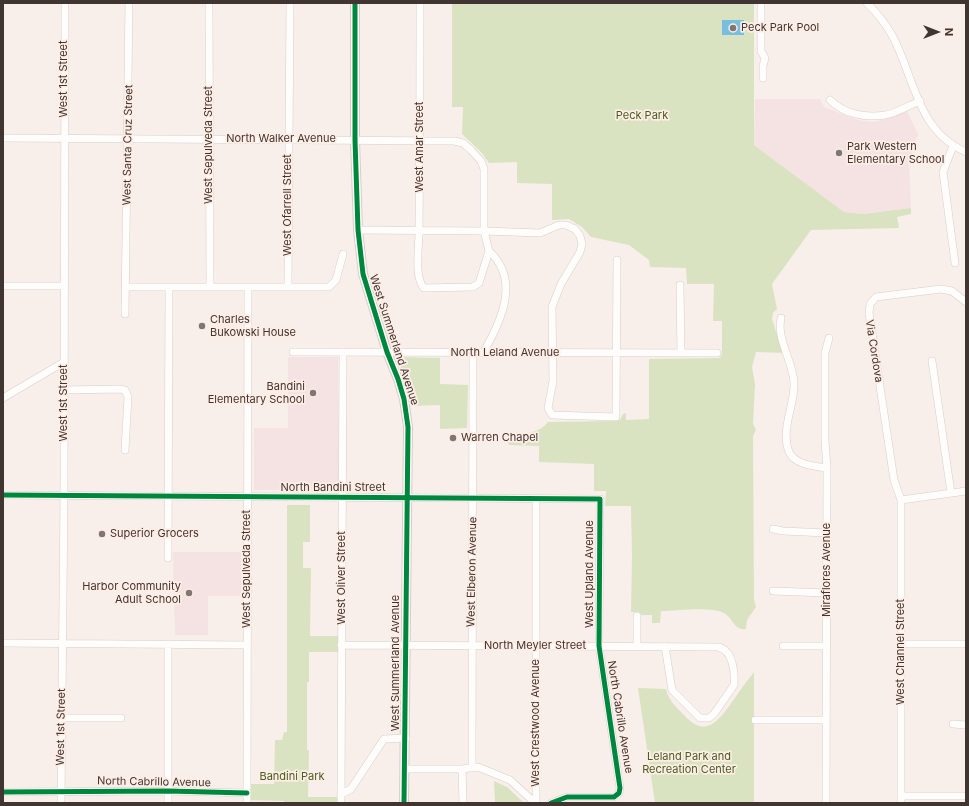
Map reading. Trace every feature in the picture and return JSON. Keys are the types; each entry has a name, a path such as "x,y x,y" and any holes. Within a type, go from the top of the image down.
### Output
{"main road":[{"name":"West Summerland Avenue","path":"355,3 355,140 358,230 362,274 387,352 398,380 407,412 406,769 404,803"}],"street":[{"name":"West 1st Street","path":"61,803 64,496 64,3"},
{"name":"West Santa Cruz Street","path":"126,314 129,3"},
{"name":"West Sepulveda Street","path":"209,3 210,287"},
{"name":"West Ofarrell Street","path":"288,287 290,3"},
{"name":"West Amar Street","path":"420,3 419,278 424,288 473,287 480,283 489,251"},
{"path":"761,3 761,51 765,58 762,78"},
{"path":"866,3 887,26 894,38 920,101 935,131 953,146 966,152"},
{"path":"830,100 838,107 858,115 886,115 920,101"},
{"name":"North Walker Avenue","path":"3,138 64,140 288,139 454,141 463,144 481,161 484,169 484,231"},
{"path":"953,146 943,172 955,263"},
{"path":"358,230 540,233 559,225 566,225 575,229 580,236 582,244 576,261 561,284 552,307 554,353 553,381 548,408 552,415 616,417 617,260"},
{"path":"483,353 490,341 503,308 507,288 500,267 494,256 489,251 484,231"},
{"path":"126,287 329,287 336,280 343,254"},
{"path":"3,286 64,286"},
{"path":"680,286 681,353"},
{"path":"168,558 169,287"},
{"name":"West Sepulveda Street","path":"247,803 248,287"},
{"name":"Via Cordova","path":"901,500 893,472 868,312 870,304 876,297 941,288 952,291 966,302"},
{"path":"781,318 780,329 792,367 794,382 794,399 786,436 790,453 804,464 827,468"},
{"name":"Miraflores Avenue","path":"826,803 827,468 825,353 830,338"},
{"name":"North Leland Avenue","path":"293,352 717,353"},
{"name":"West Oliver Street","path":"341,803 343,352"},
{"name":"West Elberon Avenue","path":"472,766 471,646 473,352"},
{"path":"932,361 951,493"},
{"path":"3,398 64,362"},
{"path":"64,390 125,390 128,397 125,450"},
{"path":"901,500 966,491"},
{"name":"North Bandini Street","path":"3,495 247,498 597,498 600,501"},
{"name":"West Crestwood Avenue","path":"536,499 536,803"},
{"name":"West Channel Street","path":"901,500 901,799"},
{"name":"West Upland Avenue","path":"599,646 600,501"},
{"path":"773,529 782,531 827,532"},
{"path":"773,591 827,592"},
{"path":"637,616 637,646"},
{"path":"3,643 247,645"},
{"path":"168,644 168,803"},
{"path":"901,644 966,644"},
{"name":"North Meyler Street","path":"341,645 535,647 599,646 664,646 718,647 727,651 730,655 734,685 714,714 708,718 700,718 672,690 664,646"},
{"name":"North Cabrillo Avenue","path":"551,803 567,797 614,797 619,793 620,780 599,646"},
{"path":"783,646 826,646"},
{"path":"61,718 121,718"},
{"path":"755,720 826,720"},
{"path":"953,724 966,725"},
{"path":"341,794 351,789 384,739 406,738"},
{"path":"406,769 462,769 472,766 510,780 536,803"},
{"path":"462,769 463,803"},
{"name":"North Cabrillo Avenue","path":"3,792 168,791 247,793"},
{"path":"901,799 966,796"}],"shaded area":[{"name":"Park Western Elementary School","path":"755,99 820,99 824,107 858,120 872,122 883,120 907,111 918,134 909,161 911,208 863,214 844,212 754,145"},
{"name":"Bandini Elementary School","path":"288,357 338,357 339,489 254,490 254,428 288,428"},
{"name":"Harbor Community Adult School","path":"173,552 241,552 241,596 208,596 208,635 175,635"}],"green space":[{"name":"Peck Park","path":"452,3 754,3 754,145 844,212 863,214 911,208 911,214 897,217 899,228 811,230 772,284 777,309 773,313 772,319 783,353 756,352 752,367 755,384 753,424 756,430 753,436 754,599 756,607 747,620 746,629 739,628 727,615 718,611 694,609 661,611 660,623 652,623 652,615 642,615 639,612 631,612 631,506 605,506 606,491 594,491 594,464 539,462 539,446 509,445 507,437 510,434 536,431 548,422 615,421 620,420 623,414 626,413 626,420 649,419 649,359 720,358 722,353 722,321 713,321 714,284 687,284 686,268 650,267 649,260 629,245 591,237 582,227 569,219 552,220 552,184 517,183 517,162 489,163 482,153 462,134 463,107 452,107"},
{"path":"398,357 440,358 440,384 468,385 467,428 440,429 440,405 412,406"},
{"name":"Bandini Park","path":"287,505 310,505 310,542 303,542 303,568 311,568 310,636 341,636 341,652 309,652 309,682 307,682 307,750 309,750 308,797 340,797 340,803 284,803 284,801 247,800 247,784 274,784 275,740 282,740 284,732 287,732"},
{"name":"Leland Park and Recreation Center","path":"754,672 754,803 655,803 638,688 666,689 671,700 685,716 699,726 706,726 712,724 722,715"},
{"path":"494,781 507,787 524,803 495,803"}],"water":[{"name":"Peck Park Pool","path":"722,20 744,20 744,35 722,35"}],"cycle path":[{"path":"355,3 355,140 358,230 363,274 387,352 404,399 408,427 404,803"},
{"path":"3,495 600,499 599,646 620,788 619,793 614,797 567,797 551,803"},
{"path":"3,792 168,791 247,793"}],"place":[{"name":"Peck Park Pool","path":"733,28"},
{"name":"Park Western Elementary School","path":"839,153"},
{"name":"Charles Bukowski House","path":"202,326"},
{"name":"Bandini Elementary School","path":"313,393"},
{"name":"Warren Chapel","path":"453,438"},
{"name":"Superior Grocers","path":"102,534"},
{"name":"Harbor Community Adult School","path":"189,593"}]}
